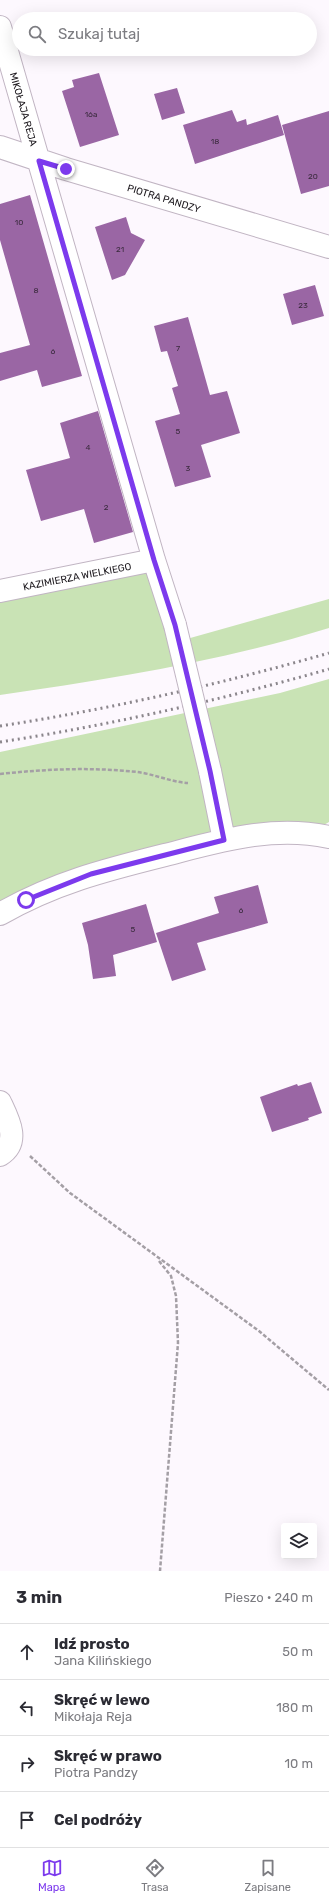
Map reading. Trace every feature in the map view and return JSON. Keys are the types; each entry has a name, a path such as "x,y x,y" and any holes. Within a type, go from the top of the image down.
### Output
{"street":[{"name":"MIKOŁAJA REJA","path":"0,27 154,560 175,625 212,777 224,840"},
{"name":"PIOTRA PANDZY","path":"0,147 39,161 329,247"},
{"name":"KAZIMIERZA WIELKIEGO","path":"0,591 154,560"},
{"path":"0,914 54,887 91,874 224,840 278,832 320,835 329,822"},
{"path":"0,1102 12,1129 6,1147"}],"path":[{"path":"0,774 40,770 104,770 145,774 183,783 212,777"},
{"path":"6,1147 258,1331 329,1390"},
{"path":"156,1257 171,1276 176,1296 178,1344 160,1571"}],"green space":[{"path":"154,560 176,642 329,599 329,628 289,640 166,668 0,695 0,591"},
{"path":"329,679 329,822 310,833 255,834 0,914 0,752 280,693"}],"building":[{"path":"99,73 119,135 80,147 62,91 74,87 72,80"},
{"path":"177,88 185,113 162,120 154,94"},
{"path":"232,110 237,122 246,119 247,125 278,115 284,135 195,164 183,125"},
{"path":"329,111 329,186 301,194 282,125"},
{"path":"30,195 82,376 42,387 37,370 0,381 0,353 30,345 0,240 0,204"},
{"path":"126,217 131,233 145,240 125,275 112,280 95,227"},
{"path":"315,285 324,316 292,325 283,294"},
{"path":"188,317 210,395 227,391 240,433 201,445 211,477 175,487 155,421 180,414 172,388 178,386 167,351 161,352 154,326"},
{"path":"98,411 133,532 94,543 84,509 41,521 26,470 70,458 60,423"},
{"path":"258,885 268,923 197,943 206,970 172,981 156,933 219,913 214,897"},
{"path":"146,904 157,942 113,955 116,976 93,979 88,945 82,923"},
{"path":"311,1082 322,1113 308,1118 309,1120 272,1132 260,1097 297,1084 298,1086"}],"railway":[{"path":"0,726 83,712 166,695 329,653"},
{"path":"0,742 83,728 166,711 329,669"}],"route":[{"path":"26,900 54,887 91,874 224,840 210,771 175,625 154,560 39,161 66,169"}]}
